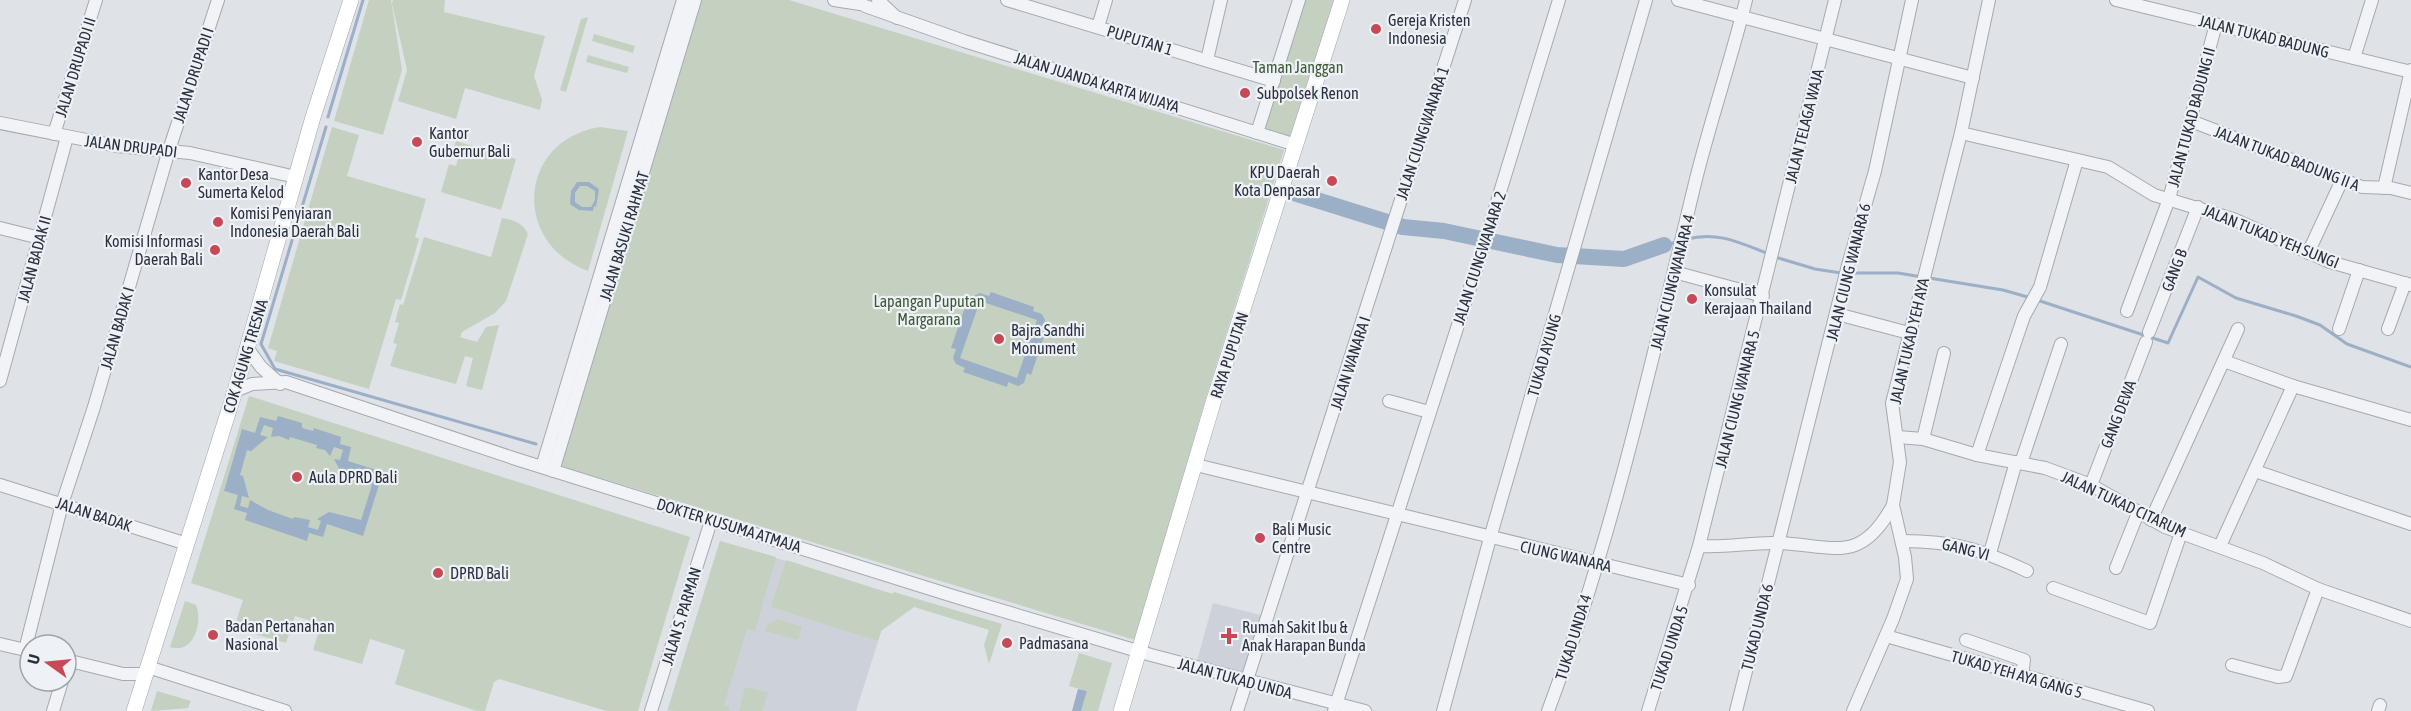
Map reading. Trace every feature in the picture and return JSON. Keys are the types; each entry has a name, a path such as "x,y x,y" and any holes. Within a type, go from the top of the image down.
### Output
{"main road":[{"name":"COK AGUNG TRESNA","path":"135,711 248,349 296,177 351,0"},
{"name":"RAYA PUPUTAN","path":"1121,711 1342,0"}],"street":[{"name":"JALAN DRUPADI II","path":"54,134 96,0"},
{"name":"JALAN DRUPADI I","path":"169,150 218,0"},
{"name":"JALAN BASUKI RAHMAT","path":"548,469 683,0"},
{"name":"JALAN BASUKI RAHMAT","path":"548,469 695,0"},
{"name":"JALAN JUANDA KARTA WIJAYA","path":"834,0 861,4 898,19 1296,145"},
{"name":"JALAN JUANDA KARTA WIJAYA","path":"877,0 898,19"},
{"path":"861,4 872,6 877,0"},
{"name":"PUPUTAN 1","path":"1006,0 1274,81"},
{"path":"1098,27 1106,0"},
{"path":"1207,60 1221,0"},
{"path":"1257,134 1299,0"},
{"name":"JALAN CIUNGWANARA 1","path":"1391,232 1465,0"},
{"name":"JALAN CIUNGWANARA 2","path":"1335,708 1487,236 1559,0"},
{"name":"TUKAD AYUNG","path":"1443,711 1490,538 1646,0"},
{"path":"1678,0 1825,41 1973,78"},
{"name":"JALAN CIUNGWANARA 4","path":"1595,563 1628,453 1683,234 1746,0"},
{"name":"JALAN TELAGA WAJA","path":"1773,257 1835,0"},
{"name":"JALAN CIUNG WANARA 6","path":"1779,543 1847,270 1875,171 1912,0"},
{"name":"JALAN TUKAD YEH AYA","path":"1853,711 1886,636 1906,579 1902,541 1893,505 1900,471 1898,437 1892,403 1961,133 1989,0"},
{"name":"JALAN TUKAD BADUNG","path":"2116,0 2159,5 2216,24 2411,72"},
{"path":"2354,58 2372,0"},
{"name":"JALAN TUKAD BADUNG II","path":"2127,311 2167,204 2216,24"},
{"path":"2384,188 2411,72"},
{"name":"JALAN TUKAD BADUNG II A","path":"2191,121 2367,189 2384,188 2411,193"},
{"name":"JALAN DRUPADI","path":"0,123 117,146 169,150 296,177"},
{"name":"JALAN TUKAD YEH SUNGI","path":"1961,133 2108,167 2167,204 2198,207 2233,219 2308,253 2408,284"},
{"name":"JALAN BADAK II","path":"0,381 67,137"},
{"name":"JALAN BADAK I","path":"32,633 62,504 94,407 169,150"},
{"path":"1977,454 2028,309 2038,293 2077,160"},
{"path":"2308,253 2342,180"},
{"name":"GANG B","path":"2148,337 2198,207"},
{"path":"0,228 40,238"},
{"name":"JALAN WANARA I","path":"1237,711 1391,232"},
{"name":"JALAN CIUNG WANARA 5","path":"1699,546 1773,257"},
{"path":"2339,329 2359,270"},
{"path":"1674,272 1763,296"},
{"path":"2388,329 2408,284"},
{"path":"1837,314 1909,333"},
{"path":"2151,520 2238,329"},
{"name":"GANG DEWA","path":"2091,485 2148,337"},
{"path":"1990,554 2018,463 2061,344"},
{"path":"248,349 276,382"},
{"path":"1923,440 1944,353"},
{"path":"2224,361 2293,386 2411,420"},
{"name":"DOKTER KUSUMA ATMAJA","path":"235,390 252,384 276,382 319,394 548,469 1140,652"},
{"path":"2220,546 2293,386"},
{"path":"1389,401 1429,412"},
{"name":"JALAN TUKAD CITARUM","path":"1898,437 1923,440 2045,468 2091,485 2151,520 2181,533 2220,546 2318,589 2411,621"},
{"name":"CIUNG WANARA","path":"1196,465 1397,516 1689,585"},
{"path":"2254,471 2411,524"},
{"name":"JALAN BADAK","path":"0,484 187,544"},
{"path":"1689,585 1699,546 1736,547 1779,543 1824,549 1855,544 1878,530 1893,505"},
{"path":"2116,568 2138,513"},
{"name":"JALAN S. PARMAN","path":"651,711 711,520"},
{"path":"2053,588 2150,623 2181,533"},
{"name":"GANG VI","path":"1902,541 1941,541 1990,554 2027,571"},
{"name":"TUKAD UNDA 6","path":"1736,711 1779,543"},
{"name":"TUKAD UNDA 4","path":"1548,711 1595,563"},
{"name":"TUKAD UNDA 5","path":"1648,711 1689,585"},
{"path":"2232,665 2278,677 2286,676 2318,589"},
{"name":"TUKAD YEH AYA GANG 5","path":"1886,636 2148,711"},
{"path":"1966,640 2024,660 2022,676"},
{"path":"0,644 18,648"},
{"name":"JALAN TUKAD UNDA","path":"1140,652 1335,708 1365,711"},
{"path":"78,665 145,677 285,711"},
{"path":"53,711 58,693"}],"shaded area":[{"path":"720,541 893,594 856,711 667,711"},
{"name":"Rumah Sakit Ibu & Anak Harapan Bunda","path":"1213,603 1261,615 1242,673 1197,661"}],"green space":[{"path":"369,0 391,0 402,70 383,135 334,121"},
{"path":"393,0 445,0 444,12 545,36 534,76 542,100 540,110 465,88 456,119 398,101 407,70"},
{"name":"Lapangan Puputan Margarana","path":"702,0 789,0 1284,150 1205,401 1135,640 561,466"},
{"name":"Taman Janggan","path":"1300,0 1339,0 1293,144 1258,133"},
{"path":"588,17 566,92 560,90 581,19"},
{"path":"594,34 635,46 633,53 592,41"},
{"path":"588,55 629,67 627,73 586,62"},
{"path":"332,127 359,135 347,176 426,199 415,237 419,239 401,300 396,299 369,389 274,361 277,351 268,348"},
{"path":"600,127 628,131 588,271 563,257 546,239 536,217 534,193 540,171 553,151 573,136"},
{"path":"456,141 516,159 501,210 441,192 449,164 456,166 458,159 451,156"},
{"path":"502,218 518,223 528,234 506,301 495,313 462,332 460,337 477,342 486,327 499,325 482,390 466,386 473,358 465,356 456,384 390,366 397,344 393,343 399,323 395,322 400,304 403,305 424,237 491,257"},
{"path":"249,396 690,537 638,711 607,711 499,679 494,682 485,711 477,711 395,684 405,650 370,639 362,664 313,650 321,624 295,616 286,643 234,628 243,600 191,583"},
{"path":"720,541 776,557 755,631 747,629 724,705 730,707 729,711 668,709"},
{"path":"786,560 892,594 894,592 1002,624 989,664 984,645 989,630 914,607 881,631 878,641 771,607"},
{"path":"185,601 196,605 198,620 195,635 185,646 170,647"},
{"path":"778,619 802,627 798,640 765,631 767,625"},
{"path":"1079,653 1112,663 1098,711 1081,711 1087,691 1069,686"},
{"path":"745,687 768,692 762,711 739,711"},
{"path":"157,691 191,701 188,708 151,711"}],"water":[{"path":"577,182 589,182 599,189 596,207 594,206 593,211 579,210 570,204 571,191","holes":["580,186 587,186 595,191 595,200 591,207 582,207 575,202 575,193"]},
{"path":"991,292 1034,307 1033,311 1042,314 1045,320 1042,329 1046,331 1031,375 1027,373 1024,383 1018,386 1008,382 1007,387 963,372 965,368 956,364 953,358 956,349 951,348 966,304 971,305 974,296 980,293 989,296","holes":["980,301 1037,320 1017,378 960,358"]},
{"path":"278,416 302,423 302,428 313,431 314,428 341,437 340,444 351,447 348,461 383,472 363,536 327,524 323,537 309,533 307,541 245,520 247,513 234,509 238,495 224,491 242,429 255,433 260,417 276,421","holes":["264,425 273,428 271,437 279,436 289,440 290,437 317,445 316,448 325,450 330,456 334,447 343,450 340,460 334,459 342,474 363,479 362,482 372,485 361,520 329,512 317,519 321,521 318,530 308,527 310,520 294,517 293,519 268,510 250,500 248,508 240,506 242,496 249,498 243,476 240,475 247,450 251,451 268,437 260,435"]},
{"path":"1078,689 1087,691 1081,711 1072,711"}],"waterway":[{"path":"328,117 363,0"},
{"path":"326,127 261,344 275,369 536,444"},
{"path":"1294,193 1403,227 1444,231 1557,255 1624,259 1664,245"},
{"path":"1687,239 1719,237 1769,254"},
{"path":"1664,245 1677,242"},
{"path":"1775,257 1815,269 1841,273"},
{"path":"1848,273 1898,273 1922,277"},
{"path":"2037,300 2168,343 2198,277 2236,298 2320,325 2347,344 2411,367"},
{"path":"1929,278 2003,290 2031,298"}],"place":[{"name":"Gereja Kristen Indonesia","path":"1376,29"},
{"name":"Subpolsek Renon","path":"1245,93"},
{"name":"Kantor Gubernur Bali","path":"417,142"},
{"name":"KPU Daerah Kota Denpasar","path":"1332,181"},
{"name":"Kantor Desa Sumerta Kelod","path":"186,183"},
{"name":"Komisi Penyiaran Indonesia Daerah Bali","path":"218,222"},
{"name":"Komisi Informasi Daerah Bali","path":"215,250"},
{"name":"Konsulat Kerajaan Thailand","path":"1692,299"},
{"name":"Bajra Sandhi Monument","path":"999,339"},
{"name":"Aula DPRD Bali","path":"297,477"},
{"name":"Bali Music Centre","path":"1260,538"},
{"name":"DPRD Bali","path":"438,573"},
{"name":"Badan Pertanahan Nasional","path":"213,635"},
{"name":"Rumah Sakit Ibu & Anak Harapan Bunda","path":"1229,636"},
{"name":"Padmasana","path":"1007,643"}]}
